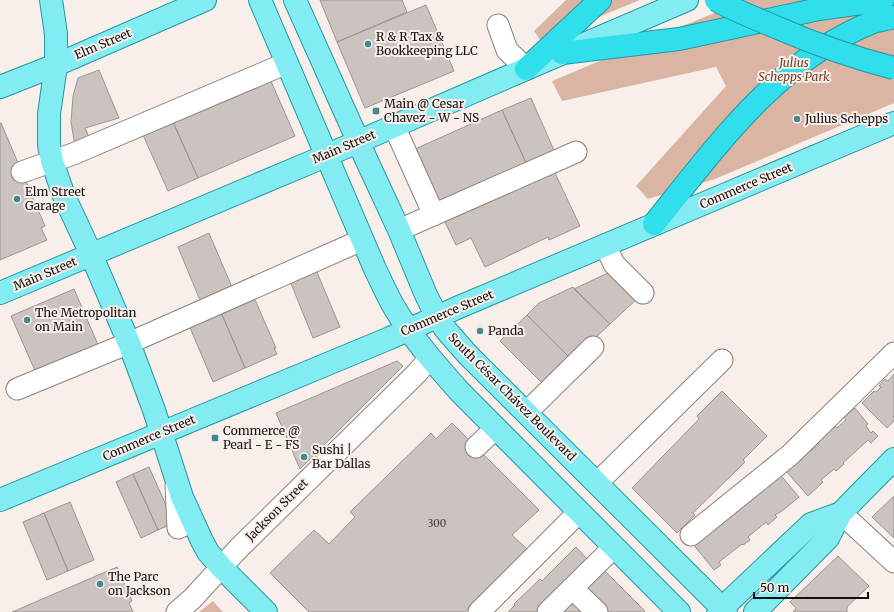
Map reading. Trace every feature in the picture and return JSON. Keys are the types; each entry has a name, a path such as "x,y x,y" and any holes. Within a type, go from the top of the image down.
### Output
{"highway":[{"path":"526,68 600,0"},
{"path":"716,0 736,11 811,42 877,64 894,68"},
{"path":"562,53 679,39 819,9 882,0"},
{"path":"654,224 752,106 778,82 806,59 841,37 874,22 894,17"}],"main road":[{"path":"51,0 56,34 56,65 49,114 49,145 52,161 64,196 91,254 129,343 154,410 182,497 202,541 208,552 221,567 266,612"},
{"name":"Elm Street","path":"0,87 56,65 205,0"},
{"path":"260,0 362,240 390,300 409,329 430,358 460,392 679,612"},
{"name":"South César Chávez Boulevard","path":"295,0 399,230 426,295 437,317 446,330 468,355 597,483 722,611"},
{"name":"Main Street","path":"0,293 687,0"},
{"name":"Commerce Street","path":"0,500 409,329 894,123"},
{"path":"755,612 828,538 841,513 894,459"},
{"path":"722,611 811,524 841,513"},
{"path":"769,612 778,588"}],"street":[{"path":"498,26 507,50 526,68"},
{"path":"22,172 73,154 287,63"},
{"path":"394,126 434,215"},
{"path":"399,230 576,152"},
{"path":"17,389 129,343 362,240"},
{"path":"605,245 614,264 642,293"},
{"path":"526,413 593,347"},
{"path":"691,535 790,455 894,353"},
{"name":"Jackson Street","path":"177,612 192,599 238,549 416,374 430,358"},
{"path":"597,483 722,360"},
{"path":"476,447 496,428"},
{"path":"479,612 579,512"},
{"path":"841,513 894,562"},
{"path":"548,612 614,547"},
{"path":"572,588 597,612"}],"green space":[{"path":"566,0 640,0 541,41 534,31"},
{"name":"Julius Schepps Park","path":"745,0 894,0 894,103 715,179 648,199 636,186 726,86 716,67 562,101 552,81"},
{"path":"213,601 223,612 199,612"}],"building":[{"path":"320,0 402,0 407,12 337,42"},
{"path":"426,5 454,71 365,108 337,42"},
{"path":"99,70 119,118 85,128 90,139 75,146 71,122 73,96 78,78"},
{"path":"270,79 295,136 198,178 173,122"},
{"path":"531,98 556,155 527,165 502,110"},
{"path":"502,110 527,165 438,205 413,150"},
{"path":"173,122 198,178 168,191 143,135"},
{"name":"Elm Street Garage","path":"0,123 45,226 41,228 47,240 0,260"},
{"path":"554,171 580,226 549,240 548,237 485,267 471,238 456,245 444,220"},
{"path":"209,233 234,292 202,305 178,247"},
{"path":"316,270 340,327 313,338 290,281"},
{"path":"612,271 639,297 610,324 574,289"},
{"path":"573,287 610,324 572,360 527,315 539,303"},
{"path":"74,289 99,347 36,373 11,316"},
{"path":"253,295 276,348 274,348 277,354 245,368 220,310"},
{"path":"220,310 245,368 213,382 188,323"},
{"path":"527,315 572,360 545,386 500,341"},
{"path":"397,361 403,366 300,469 276,413"},
{"path":"894,374 894,421 887,428 862,403 874,391 876,392 881,387 879,386 885,379 888,381"},
{"path":"722,391 767,436 743,460 745,462 693,513 695,515 677,533 632,488 699,419 697,416"},
{"path":"855,408 868,424 866,426 871,433 873,431 878,436 871,443 868,440 836,471 834,469 821,480 823,482 808,496 785,470 809,448 811,451 819,444 817,442 835,426 837,428 846,420 844,417"},
{"path":"452,423 539,510 512,535 528,550 465,612 309,612 270,573 314,530 329,544 355,517 350,512 431,433 436,439"},
{"path":"149,467 174,523 158,530 133,474"},
{"path":"778,472 799,497 775,515 777,517 768,525 766,522 748,537 750,540 743,545 742,544 719,562 721,565 714,570 692,543"},
{"path":"133,474 158,530 141,538 116,482"},
{"path":"894,496 894,538 872,517"},
{"path":"70,502 94,560 68,571 44,513"},
{"path":"44,513 68,571 47,580 23,522"},
{"path":"576,547 590,562 538,612 508,612 515,605 514,604 540,579 542,581"},
{"path":"838,556 869,586 847,607 847,612 793,612 796,608 790,602"},
{"name":"The Parc on Jackson","path":"117,567 132,601 129,603 133,612 12,612"},
{"path":"603,569 645,611 644,612 603,612 581,590"},
{"path":"570,599 582,612 557,612"}],"place":[{"name":"R & R Tax & Bookkeeping LLC","path":"368,44"},
{"name":"Main @ Cesar Chavez - W - NS","path":"376,111"},
{"name":"Julius Schepps","path":"797,119"},
{"name":"Elm Street Garage","path":"17,199"},
{"name":"The Metropolitan on Main","path":"27,320"},
{"name":"Panda","path":"480,331"},
{"name":"Commerce @ Pearl - E - FS","path":"215,438"},
{"name":"Sushi | Bar Dallas","path":"304,457"},
{"name":"The Parc on Jackson","path":"100,584"}]}
